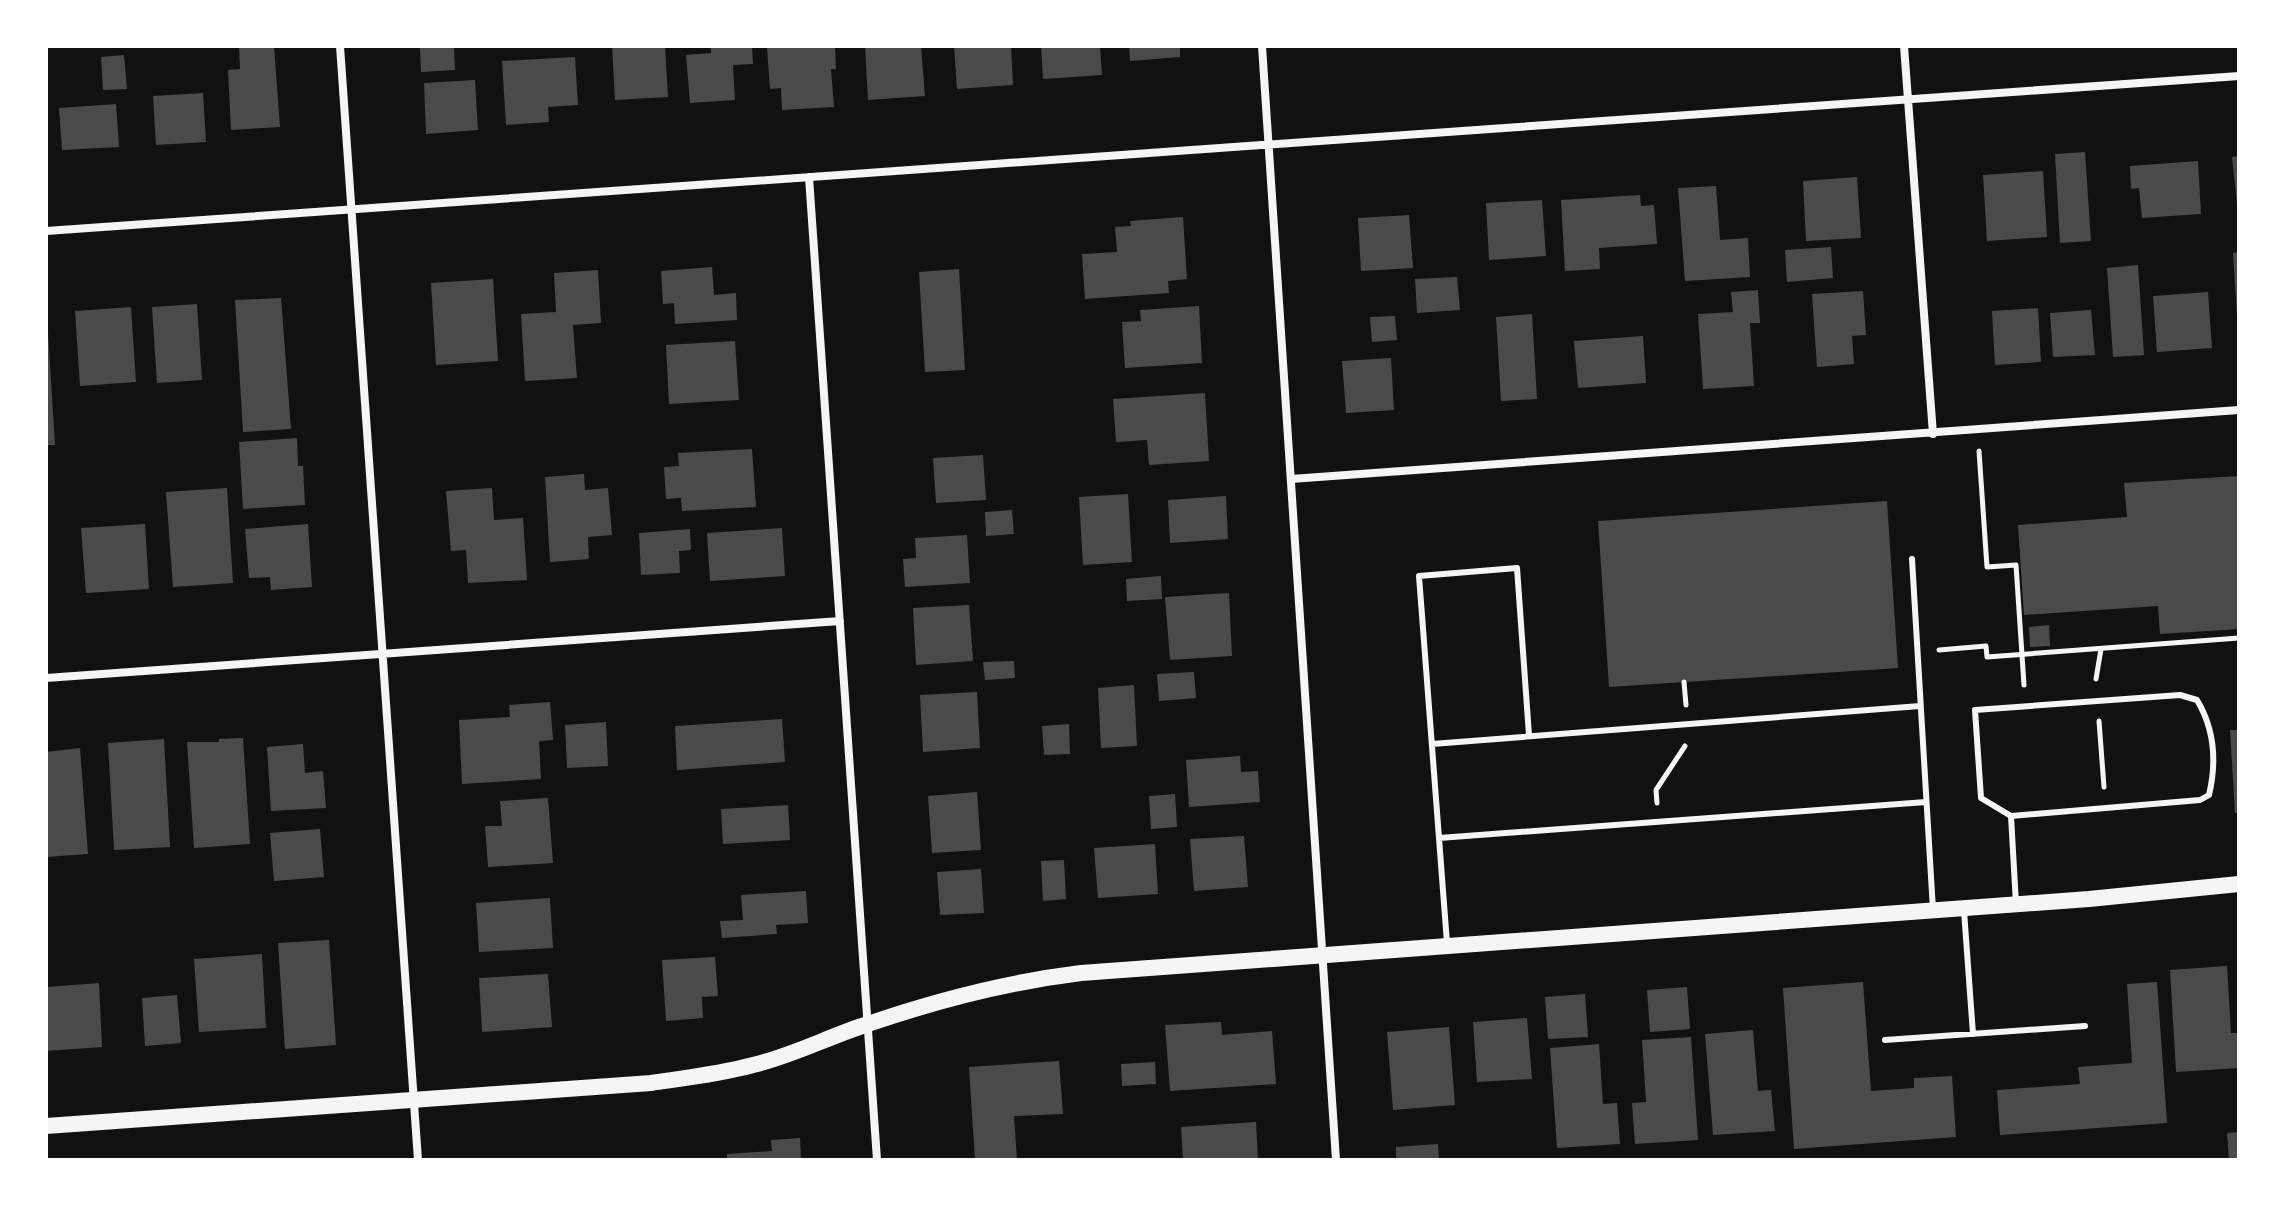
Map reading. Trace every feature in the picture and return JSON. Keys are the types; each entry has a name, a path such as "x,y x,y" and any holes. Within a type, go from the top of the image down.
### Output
{"main road":[{"path":"46,1126 651,1083 713,1074 756,1065 951,998 1042,978 2016,904 2239,884"}],"street":[{"path":"340,46 418,1160"},
{"path":"1262,46 1336,1160"},
{"path":"1904,46 1933,434"},
{"path":"46,231 2239,76"},
{"path":"809,177 877,1160"},
{"path":"1291,479 2239,410"},
{"path":"46,678 840,621"}],"lane":[{"path":"1912,559 1933,910"},
{"path":"1447,947 1419,576 1517,568 1529,735"},
{"path":"2180,695 2197,700 2212,732 2209,795 2200,800 2011,816 1981,798 1975,710 2097,701 2180,695"},
{"path":"1432,744 1920,706"},
{"path":"1439,838 1926,802"},
{"path":"2011,816 2016,904"},
{"path":"1963,908 1973,1034"},
{"path":"1885,1040 2085,1026"}],"path":[{"path":"1980,463 1987,567 2016,565 2025,706"},
{"path":"1918,652 1986,646 1987,657 2239,638"},
{"path":"2101,649 2096,682 2105,808"},
{"path":"1658,822 1656,790 1690,739 1684,682"}],"building":[{"path":"239,46 274,46 280,127 231,130 228,70 240,69"},
{"path":"454,46 455,70 421,72 420,48"},
{"path":"612,46 665,46 668,97 615,100"},
{"path":"711,46 752,46 753,64 733,65 735,100 690,103 686,55 711,53"},
{"path":"835,46 836,69 831,69 834,107 782,110 781,88 770,89 767,48"},
{"path":"865,46 921,46 925,96 868,100"},
{"path":"954,46 1011,46 1013,85 957,89"},
{"path":"1041,46 1100,46 1102,75 1043,79"},
{"path":"1129,46 1180,46 1180,57 1130,61"},
{"path":"124,55 127,89 103,90 101,57"},
{"path":"575,57 578,105 548,107 549,122 506,125 502,61"},
{"path":"475,80 478,130 426,134 424,83"},
{"path":"203,93 206,142 156,145 153,96"},
{"path":"116,104 119,147 62,150 59,108"},
{"path":"2085,152 2091,241 2060,243 2055,154"},
{"path":"2239,156 2239,204 2237,204 2232,157"},
{"path":"2198,161 2201,214 2142,218 2139,188 2131,189 2130,166"},
{"path":"2043,171 2047,237 1987,241 1983,175"},
{"path":"1857,177 1861,238 1806,241 1803,181"},
{"path":"1716,186 1720,240 1748,238 1750,277 1685,281 1678,188"},
{"path":"1640,195 1641,206 1654,205 1657,244 1599,248 1600,269 1565,271 1561,200"},
{"path":"1542,200 1546,256 1489,260 1486,203"},
{"path":"1409,215 1413,268 1361,271 1358,218"},
{"path":"1183,217 1187,279 1168,281 1169,293 1085,299 1082,254 1117,252 1115,227 1131,226 1130,221"},
{"path":"1831,247 1833,278 1787,282 1785,250"},
{"path":"2239,252 2239,316 2237,316 2233,253"},
{"path":"2138,265 2144,355 2113,357 2107,268"},
{"path":"712,267 714,295 736,293 737,320 675,324 674,303 663,304 661,271"},
{"path":"959,269 965,370 925,372 919,272"},
{"path":"598,270 601,323 573,325 577,378 525,381 521,314 556,312 554,273"},
{"path":"1457,277 1460,310 1417,313 1415,279"},
{"path":"493,279 498,361 436,365 431,283"},
{"path":"1758,290 1760,323 1750,323 1754,386 1703,389 1698,314 1733,312 1731,292"},
{"path":"1863,291 1866,335 1852,336 1854,364 1817,367 1812,294"},
{"path":"2208,292 2212,348 2157,352 2153,296"},
{"path":"281,298 291,429 243,432 235,300"},
{"path":"197,304 202,380 157,383 152,307"},
{"path":"1199,306 1202,363 1125,368 1122,322 1141,321 1140,310"},
{"path":"131,307 136,382 80,386 75,311"},
{"path":"2038,308 2041,362 1995,365 1992,311"},
{"path":"2091,310 2095,355 2053,357 2050,313"},
{"path":"1532,314 1537,399 1501,401 1496,317"},
{"path":"1395,316 1397,340 1372,342 1370,317"},
{"path":"48,332 55,445 46,445"},
{"path":"1643,336 1646,383 1578,388 1574,341"},
{"path":"735,341 739,400 669,404 666,345"},
{"path":"1391,358 1394,410 1346,413 1342,361"},
{"path":"1205,393 1209,461 1149,465 1147,440 1116,442 1113,399"},
{"path":"297,438 298,466 303,466 305,505 243,509 239,442"},
{"path":"752,449 756,507 682,511 681,498 666,499 664,467 679,466 678,453"},
{"path":"983,455 986,500 936,503 933,458"},
{"path":"584,474 585,490 608,488 612,535 588,537 589,559 550,562 545,477"},
{"path":"2239,476 2239,629 2160,634 2158,606 2024,615 2018,525 2127,517 2124,483"},
{"path":"227,488 233,583 173,587 166,492"},
{"path":"492,488 494,520 523,518 527,580 468,583 466,550 451,551 446,491"},
{"path":"1128,494 1132,562 1083,565 1079,497"},
{"path":"1226,496 1228,539 1170,543 1168,500"},
{"path":"1887,501 1898,668 1609,687 1598,521"},
{"path":"1012,510 1014,534 986,536 985,512"},
{"path":"145,524 149,589 86,593 81,528"},
{"path":"308,524 312,587 271,590 270,577 249,578 245,529"},
{"path":"782,528 785,576 710,581 707,533"},
{"path":"690,529 691,550 679,551 680,573 641,575 639,533"},
{"path":"967,535 970,583 905,587 903,559 916,558 915,538"},
{"path":"1161,576 1162,599 1127,601 1126,579"},
{"path":"1229,593 1232,656 1170,660 1165,597"},
{"path":"969,605 973,661 916,665 913,608"},
{"path":"2049,625 2050,646 2030,647 2029,627"},
{"path":"1014,661 1015,678 985,680 983,662"},
{"path":"1194,672 1196,698 1159,701 1157,674"},
{"path":"1134,685 1137,746 1101,748 1098,688"},
{"path":"977,692 980,748 923,752 920,695"},
{"path":"550,702 553,740 539,741 541,779 462,784 459,720 510,717 509,705"},
{"path":"782,719 785,762 677,770 675,726"},
{"path":"606,722 608,766 567,768 565,725"},
{"path":"1069,724 1070,754 1044,755 1042,726"},
{"path":"2230,730 2239,730 2239,813 2235,813"},
{"path":"243,738 250,844 194,848 187,742"},
{"path":"164,739 170,847 114,850 108,743"},
{"path":"303,744 305,773 323,771 326,808 271,811 267,747"},
{"path":"80,748 88,854 46,857 46,752"},
{"path":"1240,756 1241,772 1258,771 1260,802 1189,807 1186,760"},
{"path":"977,792 981,850 932,853 928,796"},
{"path":"1175,794 1177,827 1151,829 1149,796"},
{"path":"548,798 553,863 488,867 485,826 502,826 500,801"},
{"path":"788,805 790,840 723,844 721,809"},
{"path":"320,829 324,877 274,881 270,833"},
{"path":"1244,836 1248,887 1194,891 1190,839"},
{"path":"1155,844 1158,894 1098,898 1094,848"},
{"path":"1064,860 1066,899 1043,901 1041,861"},
{"path":"981,869 984,913 940,915 937,872"},
{"path":"806,891 808,923 776,925 777,934 722,938 720,921 743,920 741,895"},
{"path":"550,898 553,948 479,952 476,903"},
{"path":"329,940 336,1045 285,1049 278,943"},
{"path":"262,954 266,1028 199,1032 194,959"},
{"path":"715,957 718,996 702,997 703,1018 666,1021 662,960"},
{"path":"2227,966 2231,1033 2239,1033 2239,1068 2176,1072 2170,970"},
{"path":"548,974 552,1027 482,1032 479,978"},
{"path":"1863,982 1871,1091 1914,1088 1914,1078 1952,1076 1956,1137 1794,1149 1783,988"},
{"path":"2157,982 2167,1123 2000,1135 1997,1090 2080,1084 2078,1067 2132,1063 2127,984"},
{"path":"99,983 102,1047 46,1051 47,987"},
{"path":"1687,987 1690,1029 1650,1032 1647,990"},
{"path":"1585,994 1588,1037 1548,1039 1545,997"},
{"path":"177,995 181,1043 145,1046 142,998"},
{"path":"1527,1018 1532,1079 1477,1082 1473,1022"},
{"path":"1221,1022 1222,1035 1272,1031 1276,1084 1170,1091 1165,1025"},
{"path":"1449,1027 1455,1105 1393,1110 1387,1032"},
{"path":"1753,1030 1758,1091 1771,1090 1775,1131 1713,1135 1705,1034"},
{"path":"1691,1037 1698,1140 1635,1144 1632,1103 1646,1102 1642,1040"},
{"path":"1599,1044 1603,1104 1617,1103 1620,1144 1557,1148 1550,1048"},
{"path":"1059,1061 1063,1114 1014,1116 1017,1160 975,1160 969,1067"},
{"path":"1155,1062 1156,1084 1122,1086 1121,1064"},
{"path":"1256,1122 1258,1160 1183,1160 1181,1127"},
{"path":"2239,1132 2239,1160 2229,1160 2227,1133"},
{"path":"800,1138 801,1160 727,1160 727,1154 772,1151 771,1140"},
{"path":"1438,1144 1439,1160 1396,1160 1396,1147"}]}
